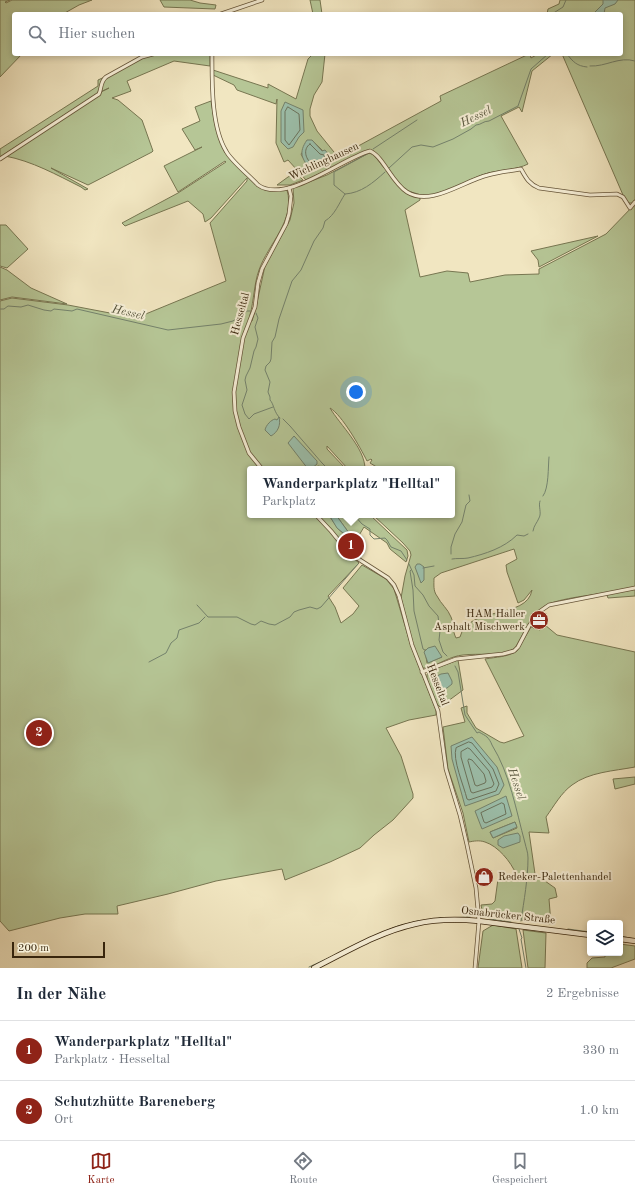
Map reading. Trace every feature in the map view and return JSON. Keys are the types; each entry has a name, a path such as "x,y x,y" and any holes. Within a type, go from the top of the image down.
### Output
{"main road":[{"name":"Osnabrücker Straße","path":"314,968 384,934 408,926 447,920 479,921 587,935"},
{"path":"623,939 635,941"}],"street":[{"path":"227,12 262,0"},
{"path":"0,159 99,94 101,82 106,77 146,56"},
{"name":"Wichlinghausen","path":"212,56 213,100 219,135 226,152 260,187 268,189 289,188 307,182 370,151 375,154 393,179 407,192 425,197 442,194 488,175 521,170 527,180 532,185 539,188 599,196 617,194 622,197 630,208 635,202"},
{"name":"Hesseltal","path":"260,466 249,453 238,427 234,392 244,338 255,307 258,283 262,269 286,224 289,214 291,196 289,188"},
{"name":"Hesseltal","path":"319,518 349,553 388,578 394,585 399,596 412,645 438,711 446,769 460,815 476,888 479,921 475,968"},
{"path":"422,672 456,659 503,654 514,651 518,647 529,626 539,612 544,608 559,603 635,588"}],"shaded area":[{"path":"0,0 10,0 5,2 6,3 12,0 92,0 67,12 12,12 12,56 20,56 0,77"},
{"path":"160,0 190,0 216,5 215,9 164,7"},
{"path":"310,0 320,0 322,12 313,12"},
{"path":"560,0 635,0 635,200 632,203 628,203 623,195 563,56 623,56 623,12 547,12 548,9 559,4"},
{"path":"210,56 210,66 174,61 127,81 131,91 112,98 118,100 142,120 153,151 152,152 88,185 51,168 88,189 85,190 44,169 25,161 5,156 109,88 98,93 0,157 0,149 98,86 98,80 144,57"},
{"path":"311,56 325,56 322,82 314,95 310,109 310,116 317,131 338,157 441,101 440,96 525,56 530,56 531,58 534,56 551,56 532,71 522,112 519,107 501,116 528,164 514,169 488,173 434,195 424,196 411,192 410,195 420,198 420,200 405,210 420,277 447,271 468,273 470,282 505,275 539,274 539,269 606,234 635,204 635,596 608,598 606,593 573,598 548,604 535,615 515,648 510,651 497,654 469,654 450,658 428,668 422,668 413,645 401,598 411,555 410,551 376,518 455,518 455,466 375,466 370,463 372,460 371,459 367,461 345,424 330,408 357,445 365,466 345,466 327,446 327,449 343,466 247,466 247,518 331,518 338,529 348,537 349,533 338,518 373,518 407,550 408,556 406,562 390,549 387,543 364,527 355,542 350,537 343,543 340,540 338,542 345,551 359,563 328,596 335,607 341,623 353,614 359,606 343,588 362,565 386,579 394,589 411,646 436,710 436,715 409,720 386,728 401,756 413,798 393,820 360,848 285,880 282,869 216,881 117,906 118,914 85,914 60,918 9,931 0,921 0,301 12,298 68,305 136,318 226,281 210,223 247,181 247,178 211,218 205,222 203,214 188,201 125,226 122,223 178,193 226,162 225,161 178,192 164,166 202,147 195,150 182,129 200,121 195,107 211,101 216,129 225,153 260,188 268,190 287,190 289,201 288,212 280,232 263,260 257,275 250,315 252,321 265,266 290,220 294,203 293,188 327,175 369,153 374,155 384,168 386,167 374,151 370,150 306,180 288,160 284,162 276,143 277,99 276,104 237,90 234,85 213,75 213,70 268,88 268,84 296,99 308,59","holes":["312,140 323,151 303,158 301,154","514,549 517,559 506,565 507,572 518,603 524,600 532,590 528,599 520,606 474,620 465,627 460,637 456,638 451,617 434,590 434,578 441,573","425,650 427,650 442,657 427,663"]},
{"path":"296,173 303,180 290,185 277,185 288,177"},
{"path":"0,225 6,225 28,249 7,268 0,266"},
{"path":"598,236 539,267 538,260 531,251"},
{"path":"0,267 7,270 31,288 67,304 12,297 0,300"},
{"path":"545,625 557,635 635,652 635,767 586,777 572,785 564,792 546,817 549,833 529,832 535,874 555,888 557,897 549,899 551,924 483,915 481,905 492,904 495,901 498,879 516,874 511,864 495,847 483,841 469,842 463,813 448,769 443,727 465,722 461,708 467,706 467,713 476,728 500,742 504,743 524,736 485,659 506,656 517,651 531,627 540,630","holes":["515,822 517,828 493,838 490,832"]},
{"path":"458,660 463,690 440,707 437,704 427,679 427,674 432,670"},
{"path":"635,777 635,784 615,789 613,779"},
{"path":"493,925 516,929 522,968 478,968 483,931"},
{"path":"523,930 546,933 545,968 528,968"},
{"path":"623,944 635,946 635,959 611,968 587,968 587,963 592,958 623,956"}],"water":[{"path":"603,0 618,0 615,4 605,8 604,12 595,12 603,4"},
{"path":"285,102 303,110 304,132 293,147 288,149 281,142 281,111"},
{"path":"307,140 312,140 322,151 325,150 330,156 328,162 311,170 302,156 304,145"},
{"path":"279,417 280,423 278,428 271,436 265,430 270,422 275,419 277,420"},
{"path":"294,436 317,461 317,464 315,466 306,466 288,443"},
{"path":"331,518 338,518 349,533 348,537 337,528"},
{"path":"417,564 424,567 424,580 421,583 415,567"},
{"path":"435,646 442,657 428,663 424,652 428,648"},
{"path":"448,673 452,684 439,691 435,682 435,677"},
{"path":"472,737 497,767 504,785 499,794 465,806 452,759 451,746"},
{"path":"506,796 512,816 482,829 475,811"},
{"path":"515,822 517,827 493,838 490,832"},
{"path":"518,833 520,836 520,842 503,848 498,845 498,840 504,836"}],"waterway":[{"name":"Hessel","path":"555,12 563,7 566,0"},
{"name":"Hessel","path":"389,168 412,147 421,145 433,147 453,139 476,125 489,121 518,106 531,69 546,56"},
{"path":"569,56 580,66 587,67"},
{"path":"590,66 623,60 635,61"},
{"name":"Hessel","path":"373,149 417,120"},
{"name":"Hessel","path":"345,194 334,185 334,172 369,153"},
{"name":"Hessel","path":"325,163 331,167"},
{"name":"Hessel","path":"280,418 276,414 270,400 268,392 270,382 265,370 271,359 272,342 275,337 279,319 292,281 301,270 314,241 323,228 325,221 334,212 345,194 362,190 385,172"},
{"name":"Hessel","path":"0,309 4,309 8,306 21,307 28,305 51,311 54,309 72,311 77,309 168,330 221,324 233,321 247,311 250,311"},
{"name":"Hessel","path":"256,313 258,318 255,327 258,339 245,380 247,390 242,405 245,414 249,419 254,414 273,407"},
{"name":"Hessel","path":"283,419 325,466"},
{"path":"543,496 547,483 549,457"},
{"path":"451,554 451,547 455,534 462,522 466,505 470,501 469,495"},
{"path":"533,531 540,516 540,501"},
{"name":"Hessel","path":"357,518 362,524 370,529 370,535 374,539 385,538 391,547 401,551 407,560"},
{"path":"452,559 481,555 506,544 517,535 524,536 528,534"},
{"path":"197,605 208,617 237,617 255,625 261,621 275,625 299,610 310,607 317,609 321,607 358,564"},
{"name":"Hessel","path":"409,564 414,575 415,586 438,616 440,631 439,640 443,652 447,656"},
{"path":"423,568 434,566"},
{"path":"411,570 414,611 423,649 425,650"},
{"path":"149,662 166,653 171,643 177,638 179,630 199,623 205,617"},
{"name":"Hessel","path":"455,666 458,672 465,715 477,733 479,732 488,738 498,756 508,780 527,850 527,882 521,921"},
{"path":"439,918 470,917"},
{"path":"490,919 511,922"},
{"path":"385,931 418,921"},
{"name":"Hessel","path":"519,929 522,938 526,968"},
{"path":"568,929 587,932"},
{"path":"623,937 635,939"},
{"path":"309,967 337,954"}],"place":[{"name":"Wanderparkplatz \"Helltal\"","path":"351,546"},
{"name":"HAM Haller Asphalt Mischwerk","path":"539,620"},
{"name":"Schutzhütte Bareneberg","path":"39,733"},
{"name":"Redeker-Palettenhandel","path":"484,877"}]}
